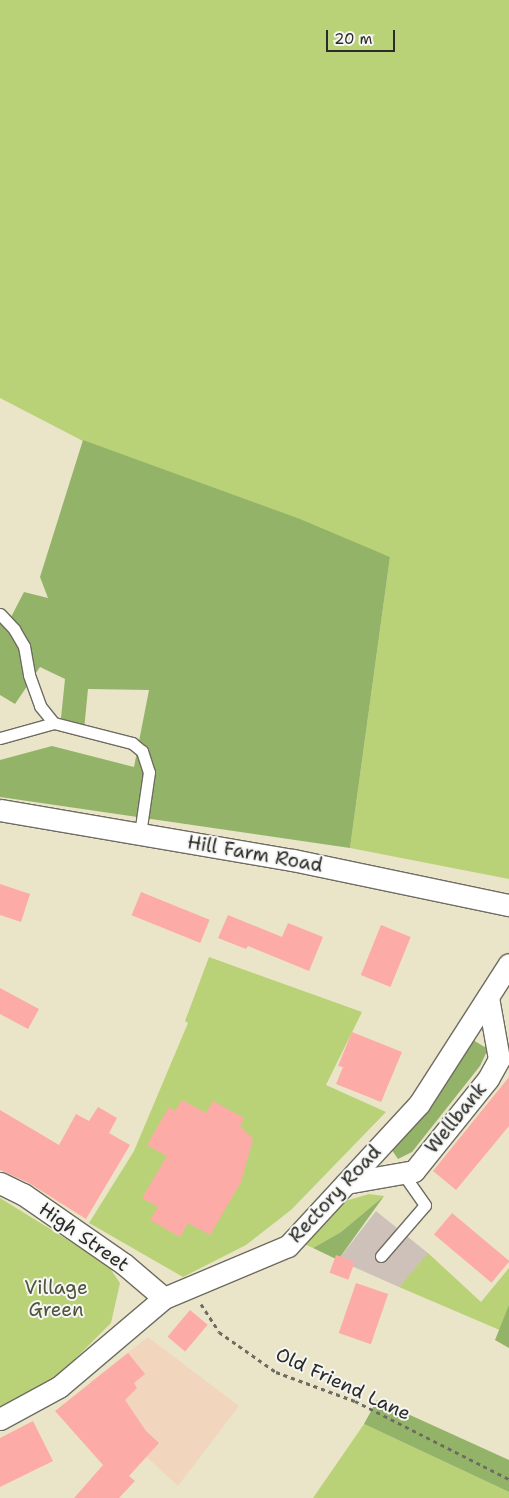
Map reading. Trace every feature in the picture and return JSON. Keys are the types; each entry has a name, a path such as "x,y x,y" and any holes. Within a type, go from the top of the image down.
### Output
{"street":[{"name":"Hill Farm Road","path":"0,810 293,860 509,905"},
{"name":"Rectory Road","path":"0,1419 59,1387 164,1298 189,1285 288,1246 419,1104 509,964"},
{"name":"Wellbank","path":"346,1183 414,1171 488,1079 503,1048 488,997"},
{"name":"High Street","path":"0,1183 23,1194 124,1264 164,1298"}],"lane":[{"path":"0,614 24,646 29,675 40,706 54,724"},
{"path":"0,738 54,724 132,743 142,751 149,772 140,834"},
{"path":"381,1256 425,1205 403,1173"}],"path":[{"name":"Old Friend Lane","path":"189,1285 218,1332 276,1372 355,1401 509,1479"}],"shaded area":[{"path":"376,1211 429,1254 399,1287 338,1260"},
{"path":"148,1337 239,1406 178,1486 126,1438 133,1430 90,1382"}],"green space":[{"path":"0,0 509,0 509,879 350,848 390,557 83,441 0,398"},
{"path":"83,440 300,519 390,557 350,848 0,797 0,760 52,746 134,767 149,690 88,689 84,730 61,718 65,679 40,667 15,704 0,695 0,624 10,619 24,592 48,598 40,577"},
{"path":"209,957 362,1012 326,1085 386,1112 291,1210 246,1245 183,1277 89,1223 134,1151 188,1023 185,1021"},
{"path":"468,1037 488,1049 480,1066 412,1152 398,1159 389,1146"},
{"path":"369,1194 384,1196 341,1232 313,1248 304,1244 332,1205"},
{"path":"384,1196 338,1260 313,1248 341,1232"},
{"name":"Village Green","path":"0,1198 107,1264 120,1283 111,1323 60,1374 0,1412"},
{"path":"428,1253 481,1302 509,1268 509,1334 399,1287"},
{"path":"509,1305 509,1348 495,1340"},
{"path":"377,1400 509,1460 509,1492 364,1424"},
{"path":"364,1424 509,1492 509,1498 313,1498"}],"building":[{"path":"0,884 30,894 21,922 0,915"},
{"path":"141,892 210,920 200,943 132,915"},
{"path":"228,915 282,937 288,923 323,937 309,971 248,946 246,949 218,938"},
{"path":"381,925 411,937 390,987 361,975"},
{"path":"0,988 39,1009 28,1029 0,1014"},
{"path":"352,1032 402,1052 381,1102 336,1084 343,1067 338,1066"},
{"path":"509,1077 509,1126 456,1190 433,1171"},
{"path":"182,1100 206,1113 213,1101 244,1118 240,1126 253,1139 241,1182 210,1235 188,1223 180,1237 150,1220 158,1207 142,1198 167,1156 147,1145 169,1107 175,1111"},
{"path":"98,1107 117,1118 109,1133 130,1145 86,1219 29,1183 0,1170 0,1110 59,1145 76,1114 89,1121"},
{"path":"452,1213 509,1261 491,1283 434,1234"},
{"path":"336,1255 355,1262 348,1280 330,1273"},
{"path":"356,1283 388,1294 371,1344 339,1333"},
{"path":"190,1310 208,1325 185,1352 168,1337"},
{"path":"128,1353 145,1374 134,1383 137,1388 125,1400 146,1431 159,1443 129,1476 135,1481 119,1498 74,1498 103,1465 55,1411"},
{"path":"33,1421 53,1461 0,1487 0,1438"}]}
